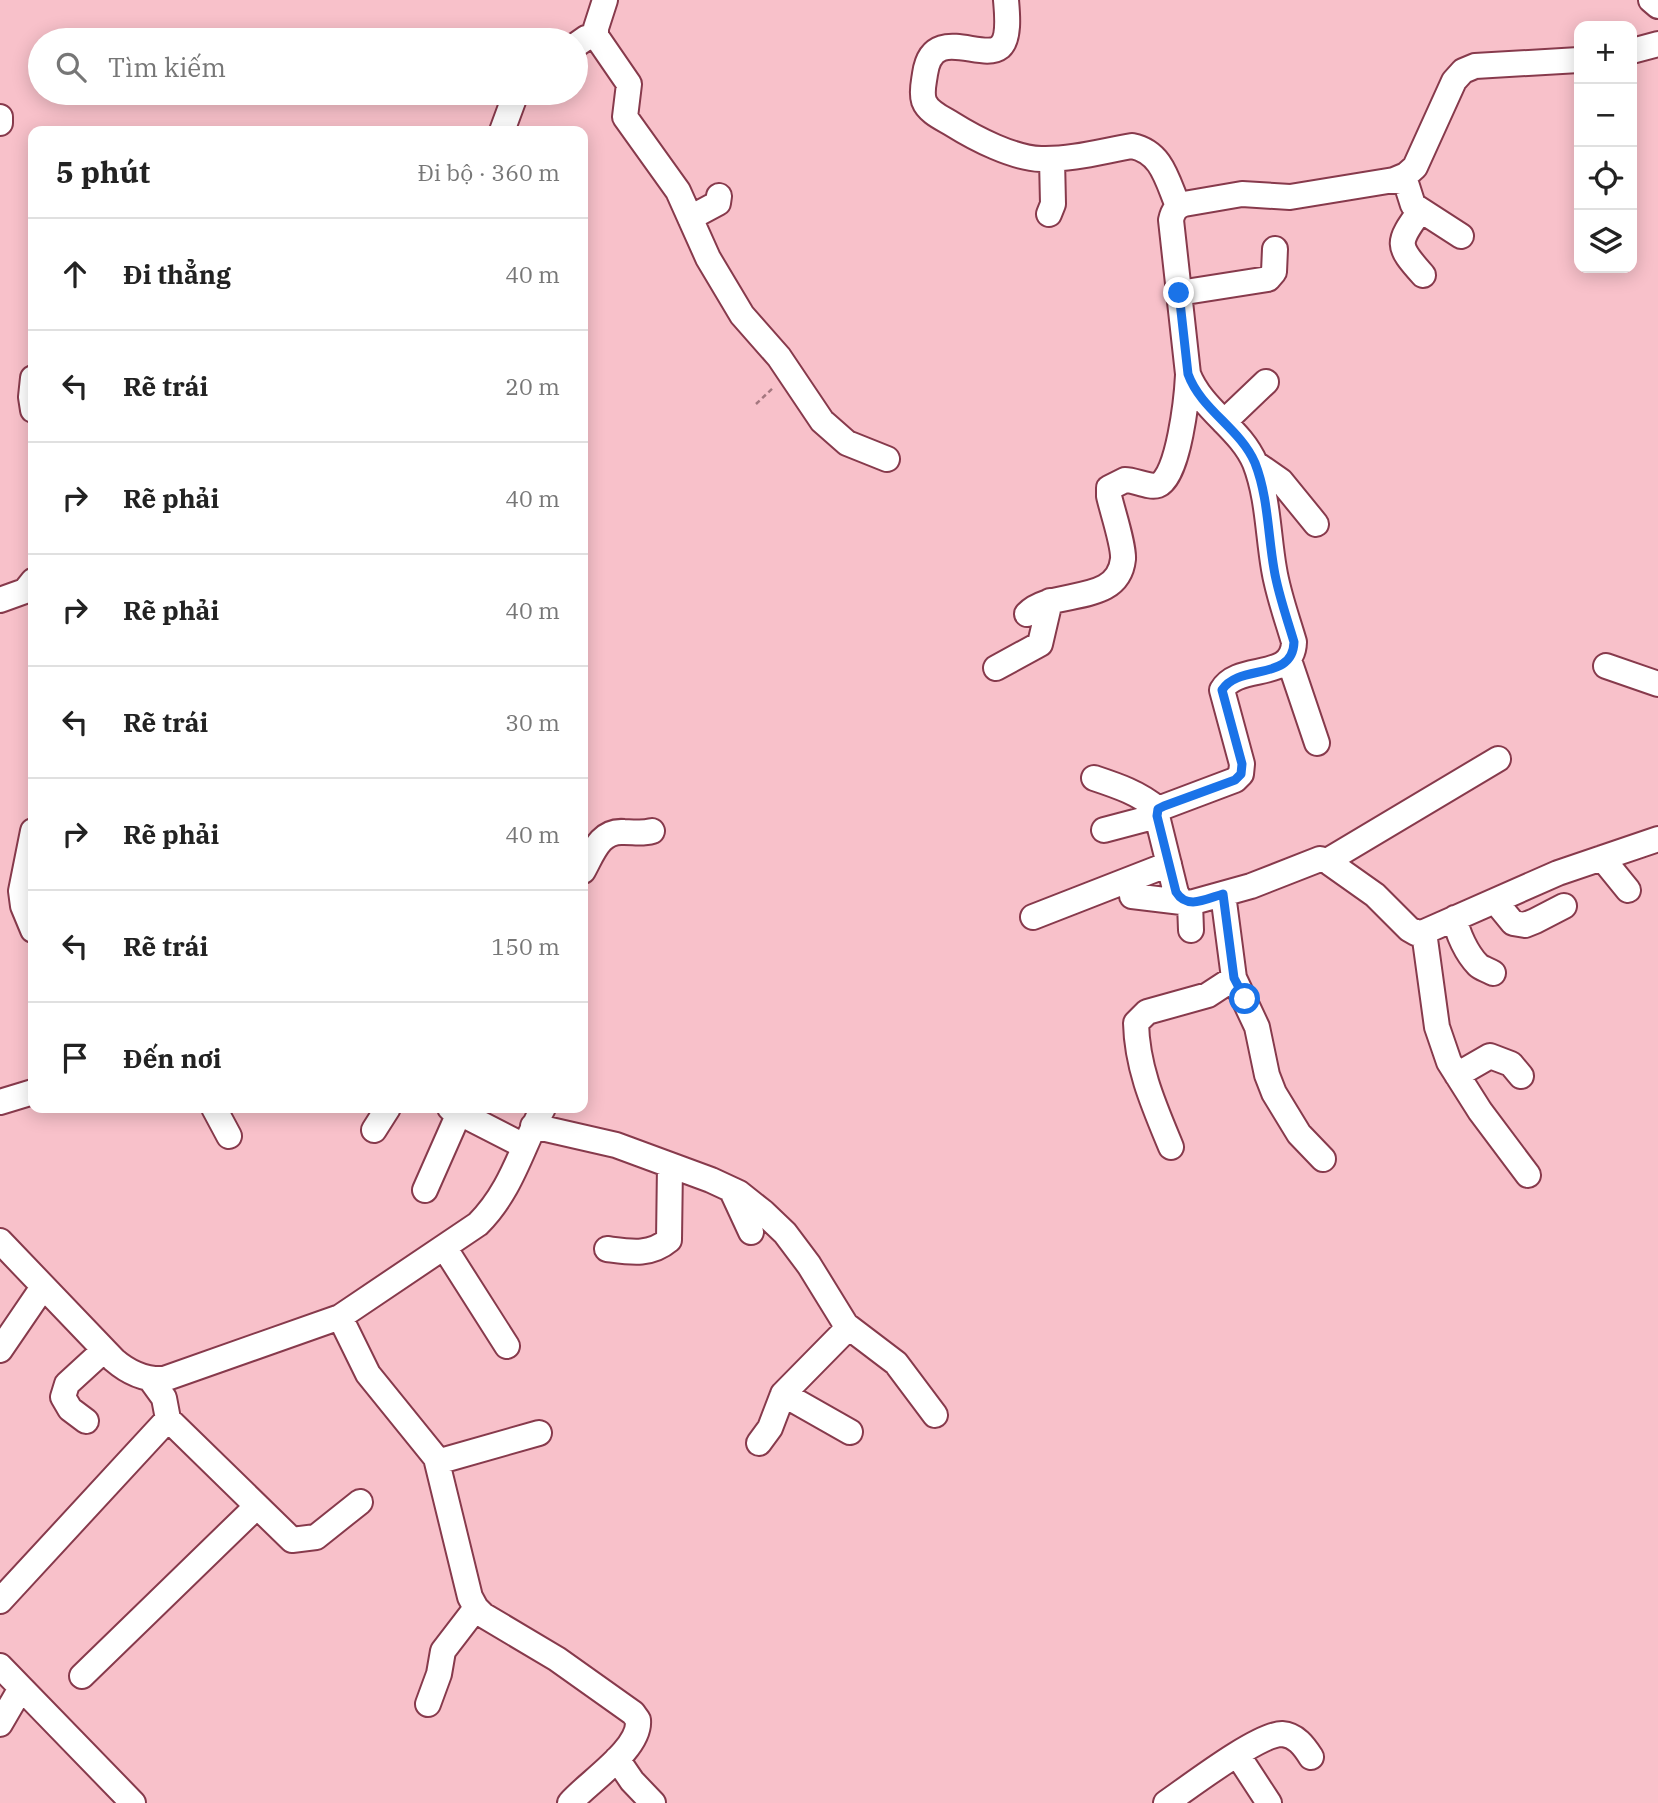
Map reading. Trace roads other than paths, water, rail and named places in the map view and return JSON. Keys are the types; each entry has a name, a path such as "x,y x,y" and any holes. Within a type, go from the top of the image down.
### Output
{"street":[{"path":"588,38 596,28 606,0"},
{"path":"1006,0 1006,38 1002,45 991,51 955,46 937,52 930,58 926,69 922,93 924,101 934,113 982,141 1030,158 1052,159 1132,146 1145,148 1155,156 1162,165 1178,206 1171,220 1188,374 1186,406 1178,447 1164,481 1151,485 1125,480 1109,488 1124,556 1115,579 1107,586 1083,596 1036,604 1027,614"},
{"path":"1651,0 1658,6"},
{"path":"588,42 629,84 625,117 678,191 708,258 743,315 789,372 822,421 847,443 887,459"},
{"path":"1637,50 1658,44"},
{"path":"1178,206 1233,195 1290,197 1394,180 1415,167 1454,81 1463,71 1475,66 1574,60"},
{"path":"504,126 512,105"},
{"path":"0,117 0,123"},
{"path":"1049,214 1053,204 1052,159"},
{"path":"1394,180 1406,183 1412,203 1420,211 1461,236"},
{"path":"690,219 718,203 719,196"},
{"path":"1420,211 1405,231 1402,246 1423,275"},
{"path":"1179,293 1268,279 1274,272 1275,248"},
{"path":"1104,830 1158,813 1235,780 1241,774 1242,764 1222,690 1233,678 1281,666 1289,660 1293,652 1294,642 1276,580 1255,463 1239,438 1200,397 1188,374"},
{"path":"1224,422 1266,382"},
{"path":"1255,463 1281,481 1316,524"},
{"path":"0,600 25,591 28,587"},
{"path":"996,668 1040,644 1050,601"},
{"path":"1289,660 1317,743"},
{"path":"1606,666 1658,684"},
{"path":"1328,861 1498,759"},
{"path":"1094,778 1129,790 1145,799 1158,813 1176,892 1185,902 1191,929"},
{"path":"588,862 601,839 611,832 641,834 652,831"},
{"path":"1132,896 1185,902 1262,882 1320,859 1328,861 1375,895 1416,933 1424,932 1558,873 1658,839"},
{"path":"1602,858 1628,890"},
{"path":"1033,917 1169,864"},
{"path":"28,865 21,891 28,918"},
{"path":"1223,894 1234,978 1257,1027 1267,1076 1299,1134 1323,1159"},
{"path":"1495,901 1513,923 1525,925 1564,906"},
{"path":"1455,918 1456,927 1471,956 1479,966 1493,973"},
{"path":"1424,932 1437,1027 1449,1062 1528,1175"},
{"path":"1171,1147 1149,1093 1137,1050 1136,1023 1147,1012 1208,995 1234,978"},
{"path":"1457,1075 1490,1056 1511,1064 1521,1076"},
{"path":"0,1102 28,1094"},
{"path":"217,1113 229,1136"},
{"path":"374,1130 385,1113"},
{"path":"425,1190 454,1113"},
{"path":"469,1113 615,1145 731,1189 763,1212 785,1233 810,1265 846,1325 896,1363 934,1415"},
{"path":"0,1241 103,1351 125,1370 151,1380 182,1374 340,1317 478,1224 493,1209 505,1191 533,1127"},
{"path":"607,1249 650,1251 660,1248 669,1240 670,1165"},
{"path":"731,1189 751,1232"},
{"path":"444,1247 508,1346"},
{"path":"0,1350 43,1287"},
{"path":"340,1317 368,1374 428,1447 437,1462 470,1597 476,1608 483,1615 557,1659 633,1713 638,1720 636,1735 617,1759 570,1803"},
{"path":"759,1443 770,1427 783,1394 845,1331 846,1325"},
{"path":"86,1421 70,1409 63,1397 67,1384 103,1351"},
{"path":"151,1380 164,1398 168,1419 292,1540 316,1537 359,1502"},
{"path":"783,1394 850,1432"},
{"path":"0,1601 168,1419"},
{"path":"437,1462 539,1433"},
{"path":"82,1676 256,1507"},
{"path":"428,1704 439,1674 443,1651 476,1608"},
{"path":"0,1666 133,1803"},
{"path":"0,1724 21,1688"},
{"path":"1166,1803 1237,1754 1280,1734 1292,1736 1304,1746 1311,1757"},
{"path":"1237,1754 1269,1803"},
{"path":"617,1759 632,1781 653,1803"}]}
